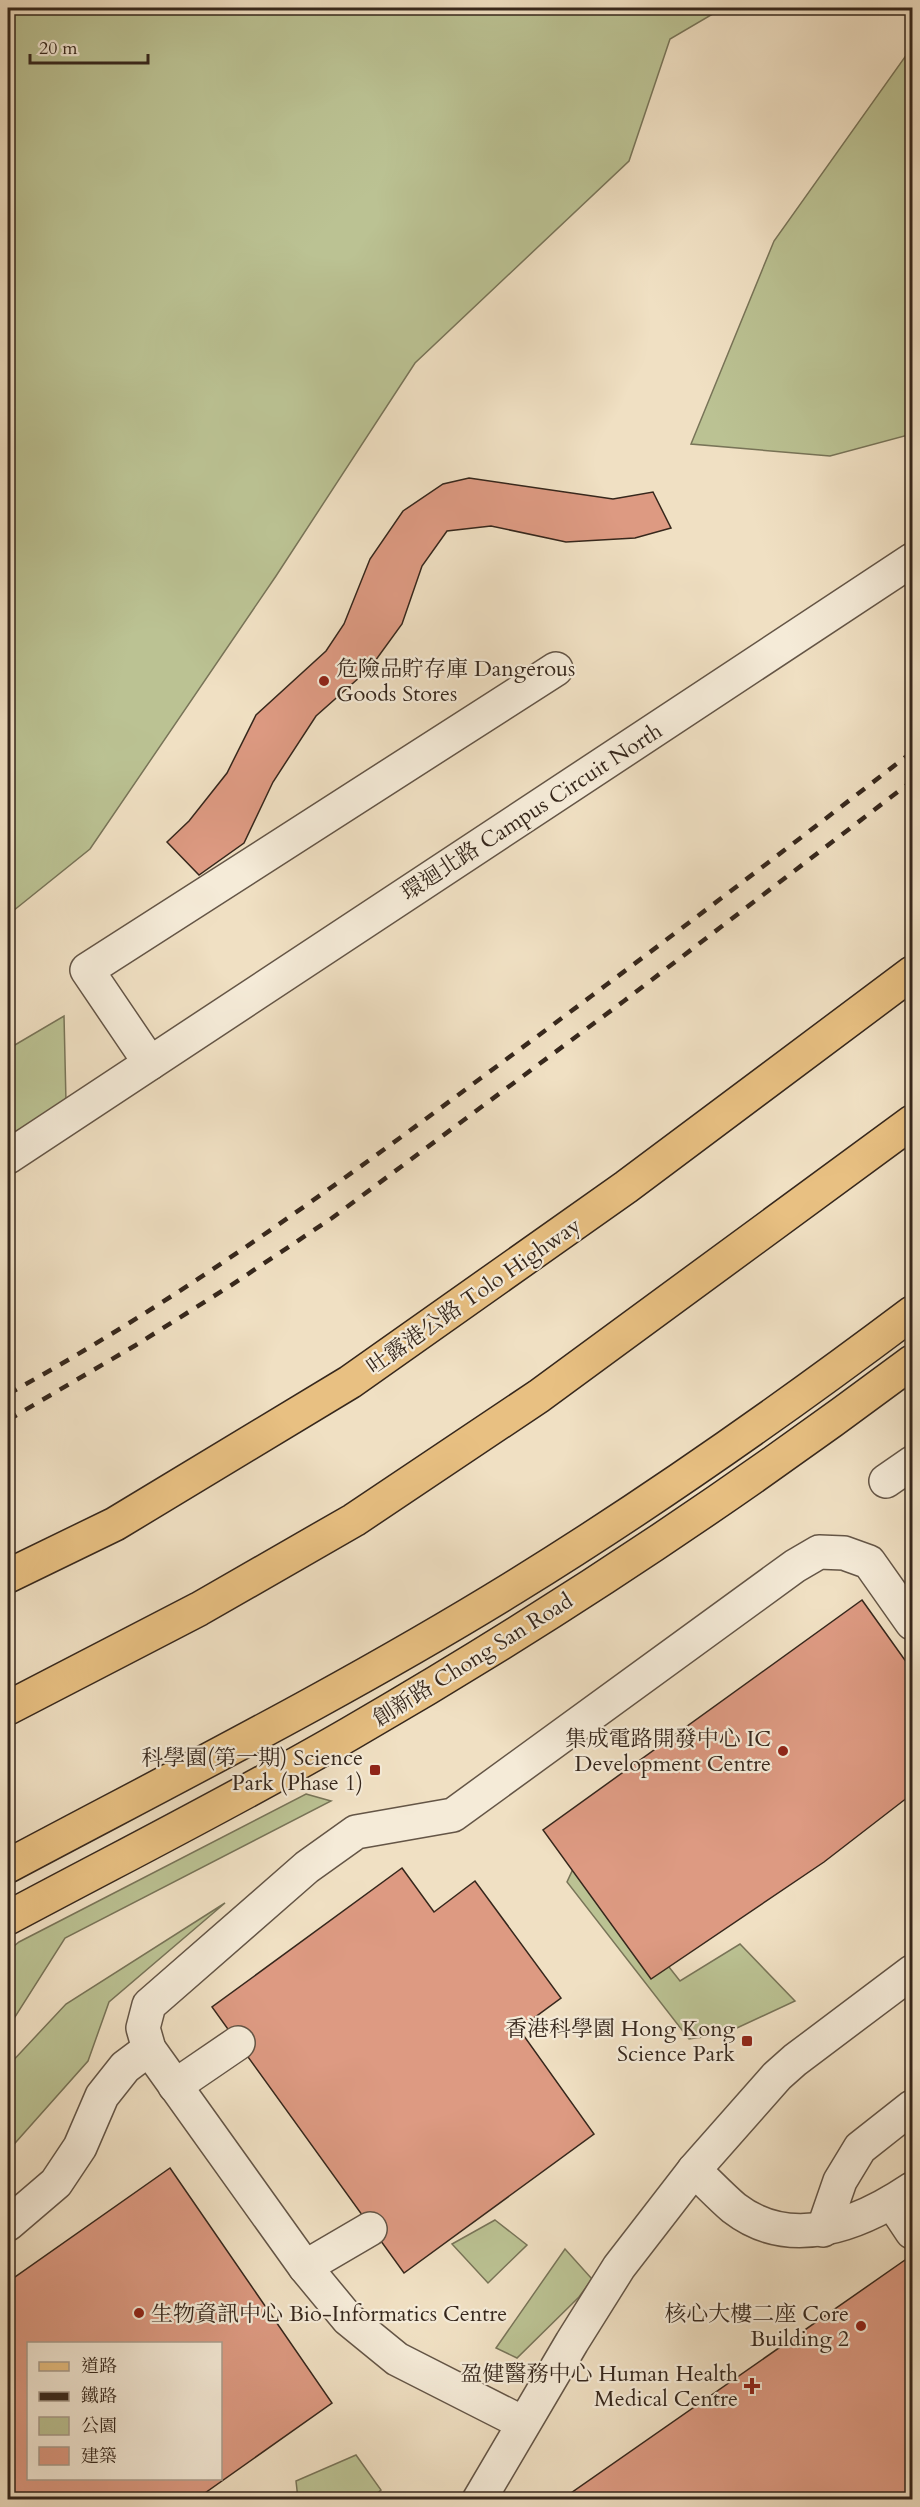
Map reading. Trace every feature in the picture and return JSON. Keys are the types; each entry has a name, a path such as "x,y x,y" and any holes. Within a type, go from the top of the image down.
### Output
{"main road":[{"name":"吐露港公路 Tolo Highway","path":"8,1576 115,1524 350,1382 627,1187 912,973"},
{"path":"8,1708 199,1609 354,1520 539,1396 912,1122"},
{"name":"創新路 Chong San Road","path":"8,1866 327,1696 511,1590 655,1497 804,1394 912,1313"},
{"name":"創新路 Chong San Road","path":"8,1918 345,1737 512,1636 642,1553 835,1420 912,1362"}],"street":[{"name":"環迴北路 Campus Circuit North","path":"8,1157 912,560"},
{"path":"150,1063 87,970 556,669"},
{"path":"886,1481 912,1463"},
{"path":"524,2423 397,2359 348,2319 305,2267 149,2049 143,2028 149,2005 307,1867 356,1832 453,1815 795,1566 819,1552 844,1553 869,1562 912,1623"},
{"path":"479,2499 619,2267 694,2170 777,2076 912,1972"},
{"path":"175,2086 237,2043"},
{"path":"8,2224 56,2183 80,2148 102,2097 125,2067 149,2049"},
{"path":"823,2230 840,2181 860,2148 912,2107"},
{"path":"694,2170 735,2209 769,2227 797,2232 823,2230 849,2222 902,2196 912,2232"},
{"path":"305,2267 370,2229"}],"green space":[{"path":"8,8 534,8 542,12 557,8 723,8 670,39 629,161 415,363 276,576 90,849 8,915"},
{"path":"912,47 912,434 830,456 691,444 774,241"},
{"path":"64,1016 66,1102 8,1136 8,1049"},
{"path":"306,1794 331,1801 65,1938 8,2028 8,1951 19,1942"},
{"path":"580,1854 680,1981 740,1944 795,2001 724,2034 689,2039 567,1882"},
{"path":"225,1903 109,2002 88,2061 8,2151 8,2066 66,2004"},
{"path":"495,2220 527,2245 488,2283 452,2244"},
{"path":"565,2249 592,2279 579,2297 517,2358 496,2348"},
{"path":"356,2455 381,2490 370,2499 298,2499 296,2481"}],"building":[{"name":"危險品貯存庫 Dangerous Goods Stores","path":"469,478 613,499 653,492 671,528 635,538 566,542 491,526 447,531 422,566 402,624 370,668 316,716 273,782 244,843 199,875 167,842 189,821 227,773 256,715 326,651 344,624 370,559 403,511 443,484"},
{"name":"集成電路開發中心 IC Development Centre","path":"862,1600 912,1670 912,1794 824,1862 651,1979 543,1830"},
{"path":"402,1868 434,1912 475,1881 561,1998 519,2029 594,2134 404,2273 212,2007"},
{"name":"生物資訊中心 Bio-Informatics Centre","path":"170,2168 332,2403 195,2500 8,2500 8,2282"},
{"name":"核心大樓二座 Core Building 2","path":"905,2260 912,2271 912,2500 576,2500 571,2493"}],"railway":[{"path":"8,1394 131,1322 308,1204 590,997 912,752"},
{"path":"8,1420 136,1345 332,1218 624,1001 912,781"}],"place":[{"name":"危險品貯存庫 Dangerous Goods Stores","path":"324,681"},
{"name":"集成電路開發中心 IC Development Centre","path":"783,1751"},
{"name":"科學園(第一期) Science Park (Phase 1)","path":"375,1770"},
{"name":"香港科學園 Hong Kong Science Park","path":"747,2041"},
{"name":"生物資訊中心 Bio-Informatics Centre","path":"139,2313"},
{"name":"核心大樓二座 Core Building 2","path":"861,2326"},
{"name":"盈健醫務中心 Human Health Medical Centre","path":"752,2386"}]}
